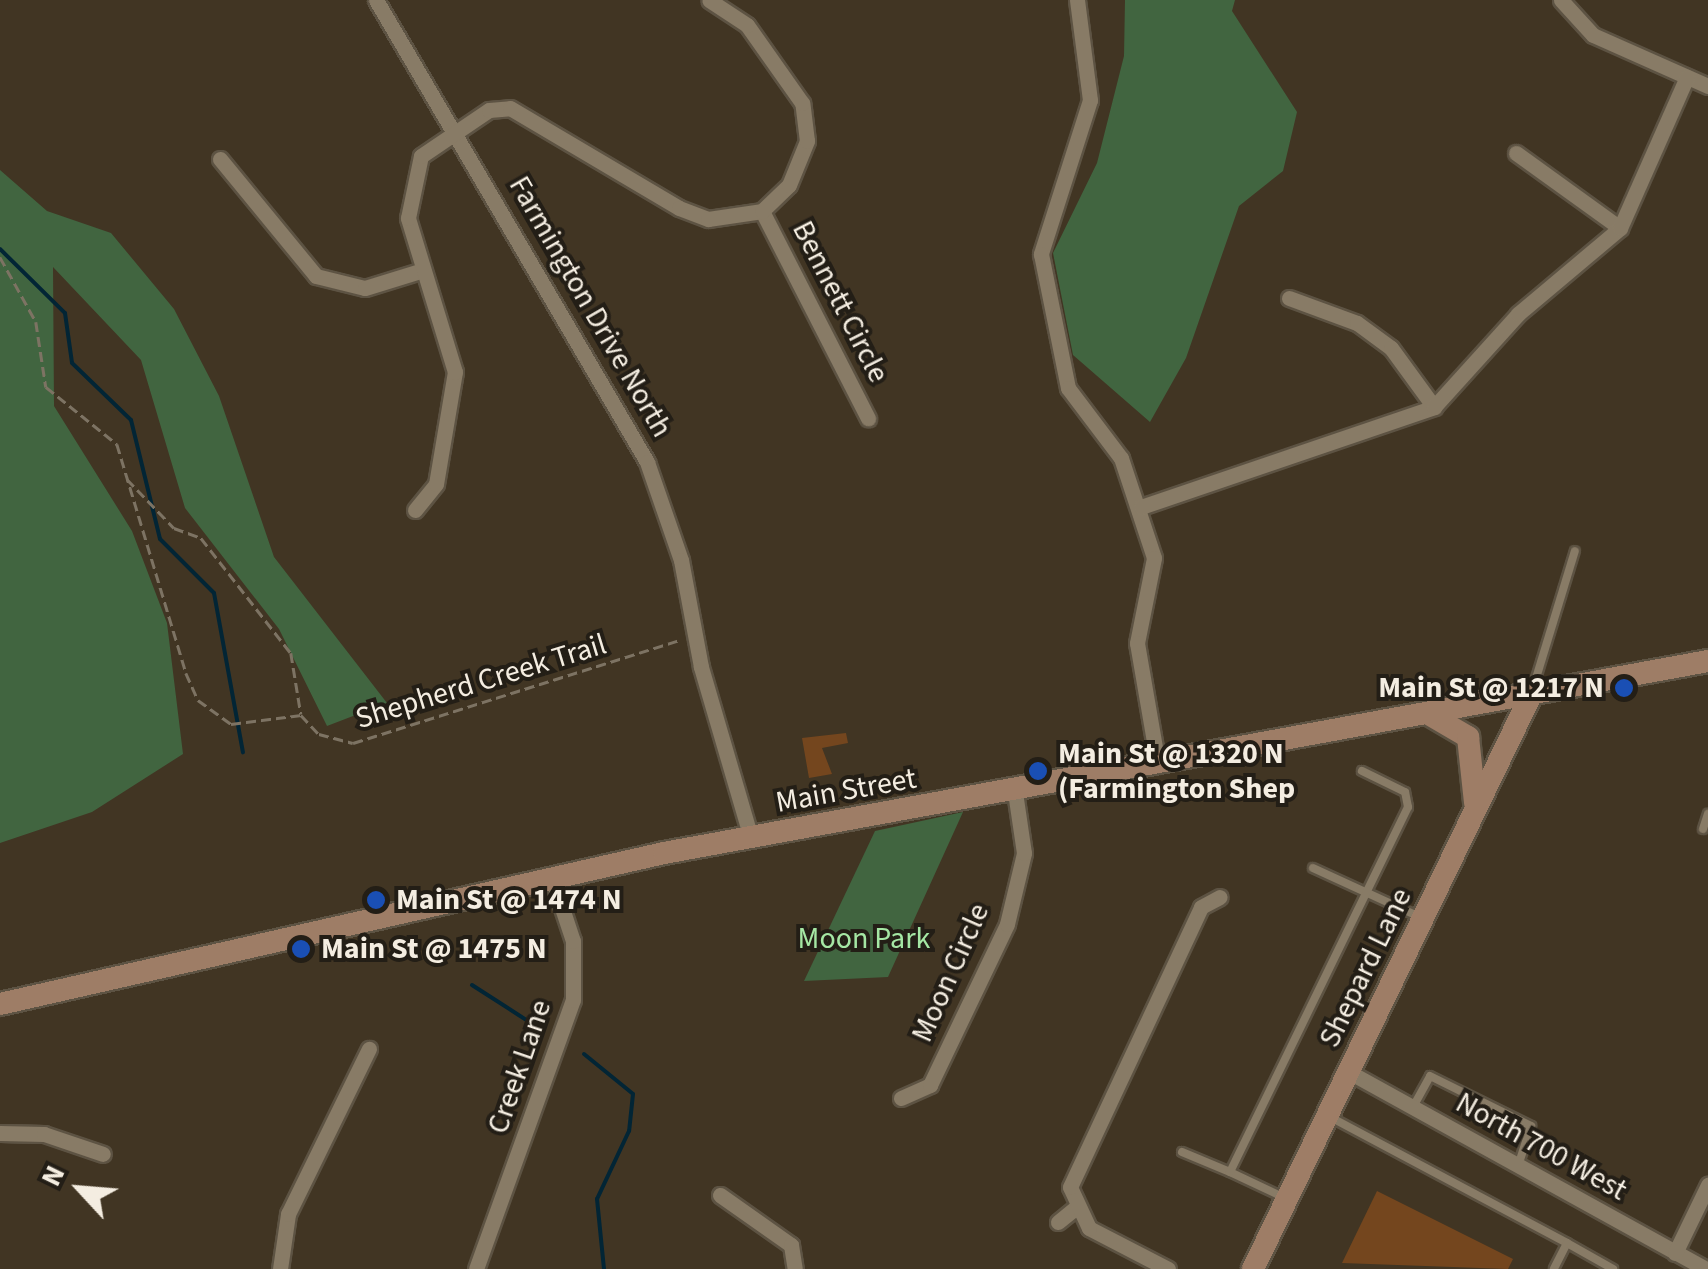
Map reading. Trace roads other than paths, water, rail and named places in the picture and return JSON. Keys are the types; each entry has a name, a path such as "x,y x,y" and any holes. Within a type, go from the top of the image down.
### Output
{"main road":[{"name":"Main Street","path":"0,1004 552,878 751,838 1708,662"},
{"name":"Shepard Lane","path":"1257,1267 1532,692"},
{"path":"1427,714 1468,737 1474,816"}],"street":[{"name":"Farmington Drive North","path":"376,0 647,462 682,560 701,667 751,838"},
{"path":"1077,0 1090,100 1041,254 1068,388 1121,458 1141,507 1154,558 1137,642 1158,765"},
{"path":"1561,0 1593,35 1708,86"},
{"path":"416,510 436,484 455,372 423,270 410,186 421,156 455,130 510,108 679,208 708,219 762,211 790,185 808,141 802,103 747,25 712,1"},
{"path":"1141,507 1434,406 1518,314 1620,228 1686,78"},
{"path":"1516,152 1620,228"},
{"path":"220,159 316,276 366,288 423,270"},
{"name":"Bennett Circle","path":"762,211 868,418"},
{"path":"1289,298 1358,322 1391,348 1434,406"},
{"name":"Moon Circle","path":"901,1098 930,1085 1007,924 1024,853 1015,792"},
{"name":"Creek Lane","path":"476,1269 573,1000 574,941 552,878"},
{"path":"1168,1269 1089,1228 1075,1208 1070,1186 1106,1099 1200,907 1220,896"},
{"path":"280,1269 288,1214 369,1049"},
{"name":"North 700 West","path":"1349,1072 1706,1269"},
{"path":"0,1132 44,1134 103,1154"},
{"path":"1675,1253 1708,1186"},
{"path":"720,1195 791,1245 795,1269"},
{"path":"1058,1222 1075,1208"}],"lane":[{"path":"1532,692 1575,550"},
{"path":"1230,1172 1409,799 1362,771"},
{"path":"1703,829 1708,814"},
{"path":"1313,868 1424,919"},
{"path":"1413,1108 1430,1076 1531,1126 1518,1166"},
{"path":"1328,1116 1614,1269"},
{"path":"1182,1152 1287,1198"},
{"path":"1554,1269 1568,1244"}],"waterway":[{"path":"0,249 65,313 72,363 131,420 160,539 214,593 243,752"},
{"path":"472,985 531,1023"},
{"path":"584,1054 633,1094 629,1131 597,1199 604,1269"}],"place":[{"name":"Main St @ 1217 N","path":"1624,688"},
{"name":"Main St @ 1320 N (Farmington Shep","path":"1038,771"},
{"name":"Main St @ 1474 N","path":"376,900"},
{"name":"Main St @ 1475 N","path":"301,949"}],"park label":[{"name":"Moon Park","path":"864,939"}]}
